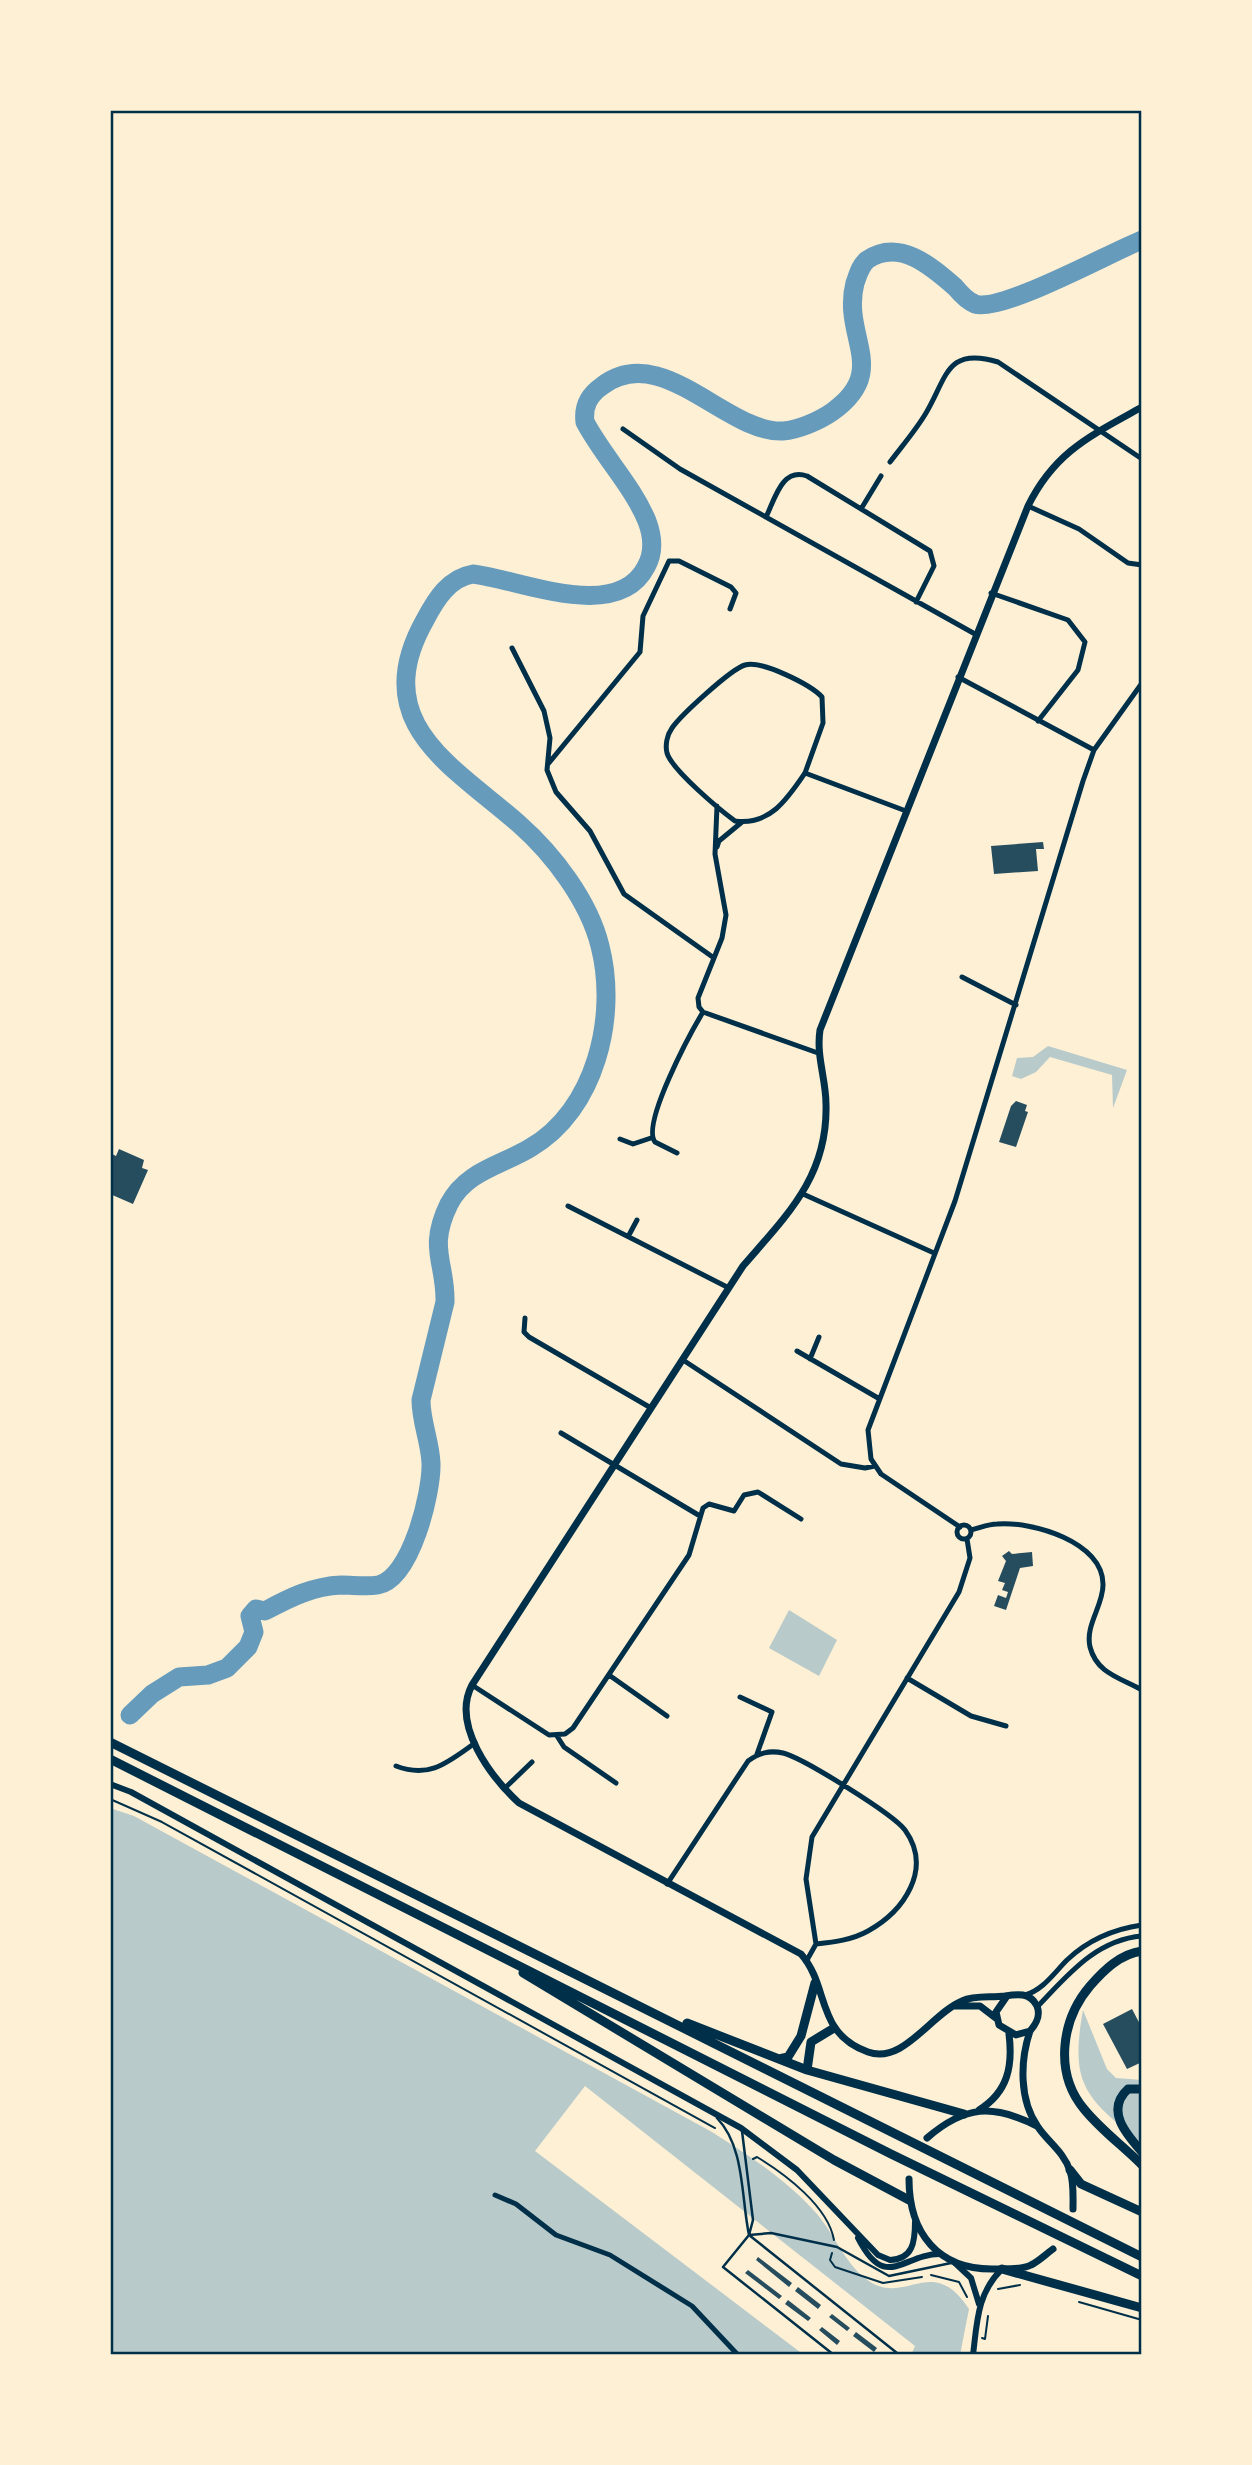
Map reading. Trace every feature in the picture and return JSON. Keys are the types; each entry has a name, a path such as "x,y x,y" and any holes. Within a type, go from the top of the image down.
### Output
{"highway":[{"path":"110,1742 899,2133 1142,2257"},
{"path":"110,1759 891,2154 1142,2276"},
{"path":"446,1927 834,2160 909,2200"},
{"path":"509,1941 681,2021 776,2059 964,2114"},
{"path":"1142,1951 1115,1961 1081,1996 1068,2024 1065,2056 1071,2087 1084,2109 1142,2165"},
{"path":"776,2059 788,2057 796,2046 809,2014 815,1983"},
{"path":"807,2070 811,2042 834,2028"},
{"path":"1142,2089 1128,2089 1118,2101 1116,2110 1127,2136 1142,2152"},
{"path":"1070,2170 1081,2184 1142,2212"},
{"path":"1002,2269 1142,2308"}],"main road":[{"path":"1073,2209 1070,2170 1056,2147 1037,2126 1028,2104 1023,2077 1030,2031 1036,2024 1037,2007 1025,1995 965,1999 929,2022 910,2042 889,2054 866,2051 834,2028 807,1960 794,1949 541,1816 505,1789 475,1743 465,1715 465,1705 472,1685 729,1288 803,1194 816,1166 827,1110 818,1054 820,1030 991,593 1028,506 1048,470 1067,451 1097,430 1142,407"},
{"path":"997,2019 998,2006 1007,1996"},
{"path":"952,2006 980,2006 997,2019 1009,2034 1007,2081 1000,2094 979,2110"},
{"path":"1009,2034 1030,2031"},
{"path":"927,2138 944,2123 979,2110 1010,2113 1037,2126"},
{"path":"909,2179 909,2200 915,2222 941,2255 955,2263 978,2270 1030,2266 1053,2249"}],"street":[{"path":"890,462 926,414 948,367 971,357 998,362 1142,459"},
{"path":"624,429 680,469 975,634"},
{"path":"766,517 785,479 796,474 807,476 930,551 933,556 932,572 916,602"},
{"path":"861,509 881,476"},
{"path":"1028,506 1079,529 1128,563 1142,565"},
{"path":"547,765 640,652 643,616 669,561 680,561 732,587 736,600 730,609"},
{"path":"991,593 1068,620 1079,629 1085,642 1079,670 1038,721"},
{"path":"512,648 548,723 547,765 552,786 590,831 624,894 714,958"},
{"path":"715,854 719,841 743,822 774,812 805,774 823,723 822,697 814,689 768,668 743,666 674,725 666,743 670,760 717,806 735,821 743,822"},
{"path":"958,677 1094,750"},
{"path":"960,1527 881,1474 875,1466 868,1440 878,1398 955,1200 1016,1005 1064,837 1094,750 1142,683"},
{"path":"805,774 906,811"},
{"path":"717,806 715,854 726,915 722,938 698,998 699,1007 703,1012 818,1054"},
{"path":"962,977 1016,1005"},
{"path":"652,1138 652,1129 676,1059 703,1012"},
{"path":"620,1139 633,1144 652,1138 677,1153"},
{"path":"803,1194 934,1253"},
{"path":"568,1206 622,1235 629,1234 729,1288"},
{"path":"629,1234 637,1220"},
{"path":"525,1318 524,1332 528,1337 652,1408"},
{"path":"810,1359 819,1337"},
{"path":"797,1351 878,1398"},
{"path":"682,1360 841,1464 865,1468 875,1466"},
{"path":"561,1433 700,1516"},
{"path":"556,1736 573,1728 689,1555 700,1516 709,1504 734,1511 744,1495 752,1492 763,1494 802,1519"},
{"path":"971,1530 994,1524 1010,1524 1070,1540 1093,1555 1100,1566 1103,1583 1090,1631 1090,1647 1101,1668 1113,1677 1142,1688"},
{"path":"960,1527 965,1525 971,1530"},
{"path":"960,1527 958,1535 967,1539"},
{"path":"807,1960 816,1944 807,1892 808,1849 816,1827 965,1580 970,1558 967,1539 971,1530"},
{"path":"609,1675 667,1716"},
{"path":"907,1678 971,1716 1006,1726"},
{"path":"472,1685 540,1730 556,1736 564,1747 616,1783"},
{"path":"667,1884 734,1778 757,1754 772,1712 740,1697"},
{"path":"396,1766 410,1771 431,1771 475,1743"},
{"path":"757,1754 783,1753 841,1785 900,1825 914,1845 916,1874 906,1898 882,1922 854,1937 816,1944"},
{"path":"505,1789 532,1762"},
{"path":"110,1784 131,1792 741,2127 797,2170 878,2255 898,2260 914,2246 915,2222"},
{"path":"1025,1995 1040,1988 1088,1944 1123,1928 1142,1925"},
{"path":"1037,2007 1095,1951 1118,1940 1142,1936"},
{"path":"495,2195 516,2204 556,2235 625,2263 654,2286 692,2306 738,2355"},
{"path":"856,2233 871,2259 880,2264 906,2266 919,2257 941,2255"},
{"path":"955,2263 971,2278 975,2305 973,2355"},
{"path":"975,2305 991,2280 1002,2269"}],"lane":[{"path":"706,2107 727,2129 738,2162 749,2235 897,2353 895,2355"},
{"path":"741,2127 753,2220 749,2235 723,2267 834,2355"},
{"path":"749,2235 771,2233 837,2247 889,2276 903,2275 939,2263 955,2263"}],"path":[{"path":"110,1799 162,1822 716,2128"},
{"path":"745,2162 757,2157 773,2166 813,2203 832,2229 834,2241"},
{"path":"832,2251 830,2260 835,2267 883,2283 908,2281 930,2275 944,2276 959,2282 975,2305"},
{"path":"991,2296 1010,2285 1024,2285"},
{"path":"1071,2299 1142,2320"},
{"path":"985,2339 989,2306"}],"shaded area":[{"path":"1048,1046 1127,1070 1113,1108 1112,1075 1050,1057 1036,1072 1021,1079 1012,1076 1017,1058 1033,1057"},
{"path":"789,1610 837,1640 819,1676 769,1648"},
{"path":"110,1808 134,1816 726,2141 768,2170 806,2202 852,2265 866,2279 880,2287 893,2288 930,2282 942,2284 955,2292 969,2309 960,2355 911,2355 915,2346 585,2086 535,2151 804,2355 110,2355"},
{"path":"1083,2010 1107,2069 1116,2078 1142,2080 1142,2145 1095,2102 1087,2089 1081,2074 1079,2057"}],"building":[{"path":"1043,842 1044,849 1036,849 1038,871 994,874 991,846"},
{"path":"1016,1101 1027,1105 1025,1111 1028,1112 1016,1147 999,1142 1011,1106"},
{"path":"119,1149 144,1160 142,1168 148,1170 133,1204 110,1194 110,1153 116,1156"},
{"path":"1009,1551 1012,1554 1032,1552 1033,1566 1020,1568 1006,1610 994,1606 998,1595 1006,1598 1008,1592 1002,1590 1005,1583 998,1581 1006,1561 1002,1556"},
{"path":"1132,2009 1142,2028 1142,2062 1127,2069 1103,2024"},
{"path":"758,2257 792,2283 789,2287 756,2260"},
{"path":"748,2270 782,2296 779,2299 745,2273"},
{"path":"798,2287 821,2305 818,2309 795,2291"},
{"path":"788,2300 811,2318 808,2321 785,2304"},
{"path":"832,2314 850,2328 847,2331 829,2317"},
{"path":"822,2327 840,2341 837,2345 819,2330"},
{"path":"856,2332 877,2348 874,2352 853,2336"}],"waterway":[{"path":"130,1715 152,1694 179,1677 208,1675 227,1668 248,1647 254,1632 250,1616 256,1609 265,1611 292,1597 321,1588 378,1585 390,1579 400,1567 417,1533 428,1493 431,1463 421,1400 445,1302 438,1244 443,1219 449,1204 465,1184 485,1170 530,1148 553,1131 586,1086 596,1059 603,1031 605,973 595,929 579,896 557,864 532,836 445,761 425,739 412,714 406,687 410,656 425,620 439,597 457,580 473,574 567,594 613,593 632,584 646,567 652,545 647,521 634,495 585,422 588,401 602,386 624,375 647,374 694,392 739,419 762,428 783,431 795,429 832,412 849,397 859,382 862,367 852,302 855,283 867,260 879,254 903,253 925,263 969,301 988,304 1031,291 1142,240"}]}
